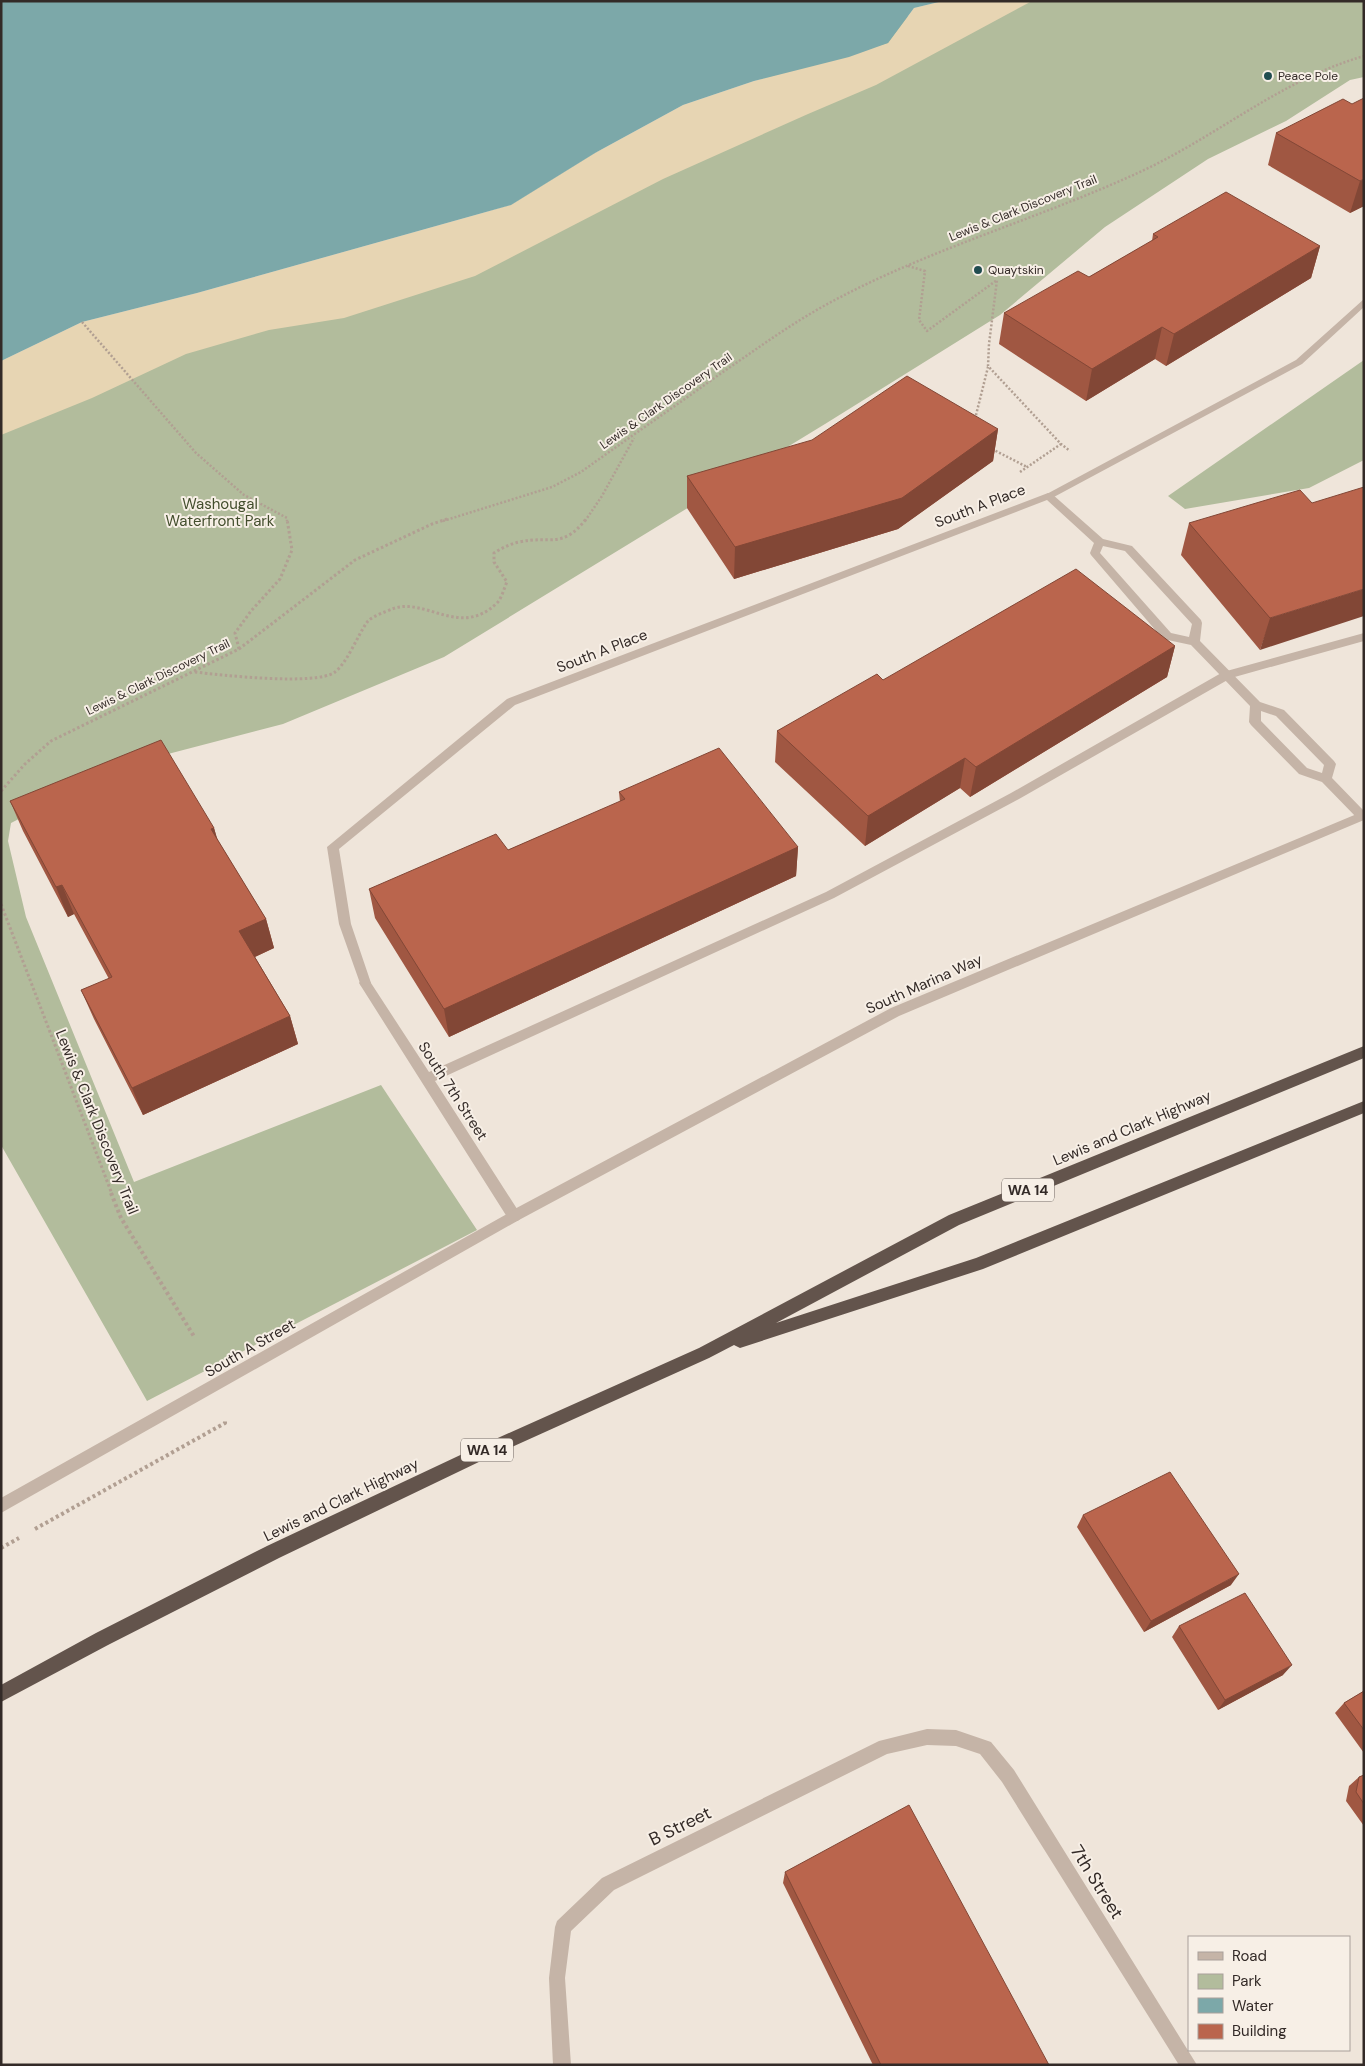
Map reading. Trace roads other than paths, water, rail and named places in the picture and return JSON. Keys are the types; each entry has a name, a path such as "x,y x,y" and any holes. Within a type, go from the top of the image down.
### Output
{"highway":[{"name":"Lewis and Clark Highway","path":"1,1694 102,1639 282,1548 477,1455 704,1353 954,1220 1364,1052"},
{"name":"Lewis and Clark Highway","path":"704,1353 978,1264 1364,1107"}],"street":[{"path":"1194,642 1197,623 1128,548 1100,542 1048,496 1299,362 1364,302"},
{"name":"South A Place","path":"365,983 345,924 333,848 511,702 1048,496"},
{"path":"1100,542 1095,553 1167,636 1194,642 1256,705 1280,714 1330,764 1326,779"},
{"path":"426,1079 830,895 1015,796 1227,675 1364,637"},
{"path":"1256,705 1255,722 1303,771 1326,779 1363,815"},
{"name":"South Marina Way","path":"514,1216 895,1012 1363,815"},
{"name":"South 7th Street","path":"365,983 514,1216"},
{"name":"South A Street","path":"1,1506 514,1216"},
{"name":"B Street","path":"562,2065 557,1978 564,1927 608,1884 885,1747 927,1737 956,1738"},
{"name":"7th Street","path":"956,1738 985,1748 1008,1776 1189,2065"}],"water":[{"path":"1,1 943,1 914,8 888,43 849,57 754,81 683,105 595,153 511,205 197,293 82,322 1,361"}],"place":[{"name":"Peace Pole","path":"1268,76"},
{"name":"Quaytskin","path":"978,270"}],"park label":[{"name":"Washougal Waterfront Park","path":"220,512"}]}
